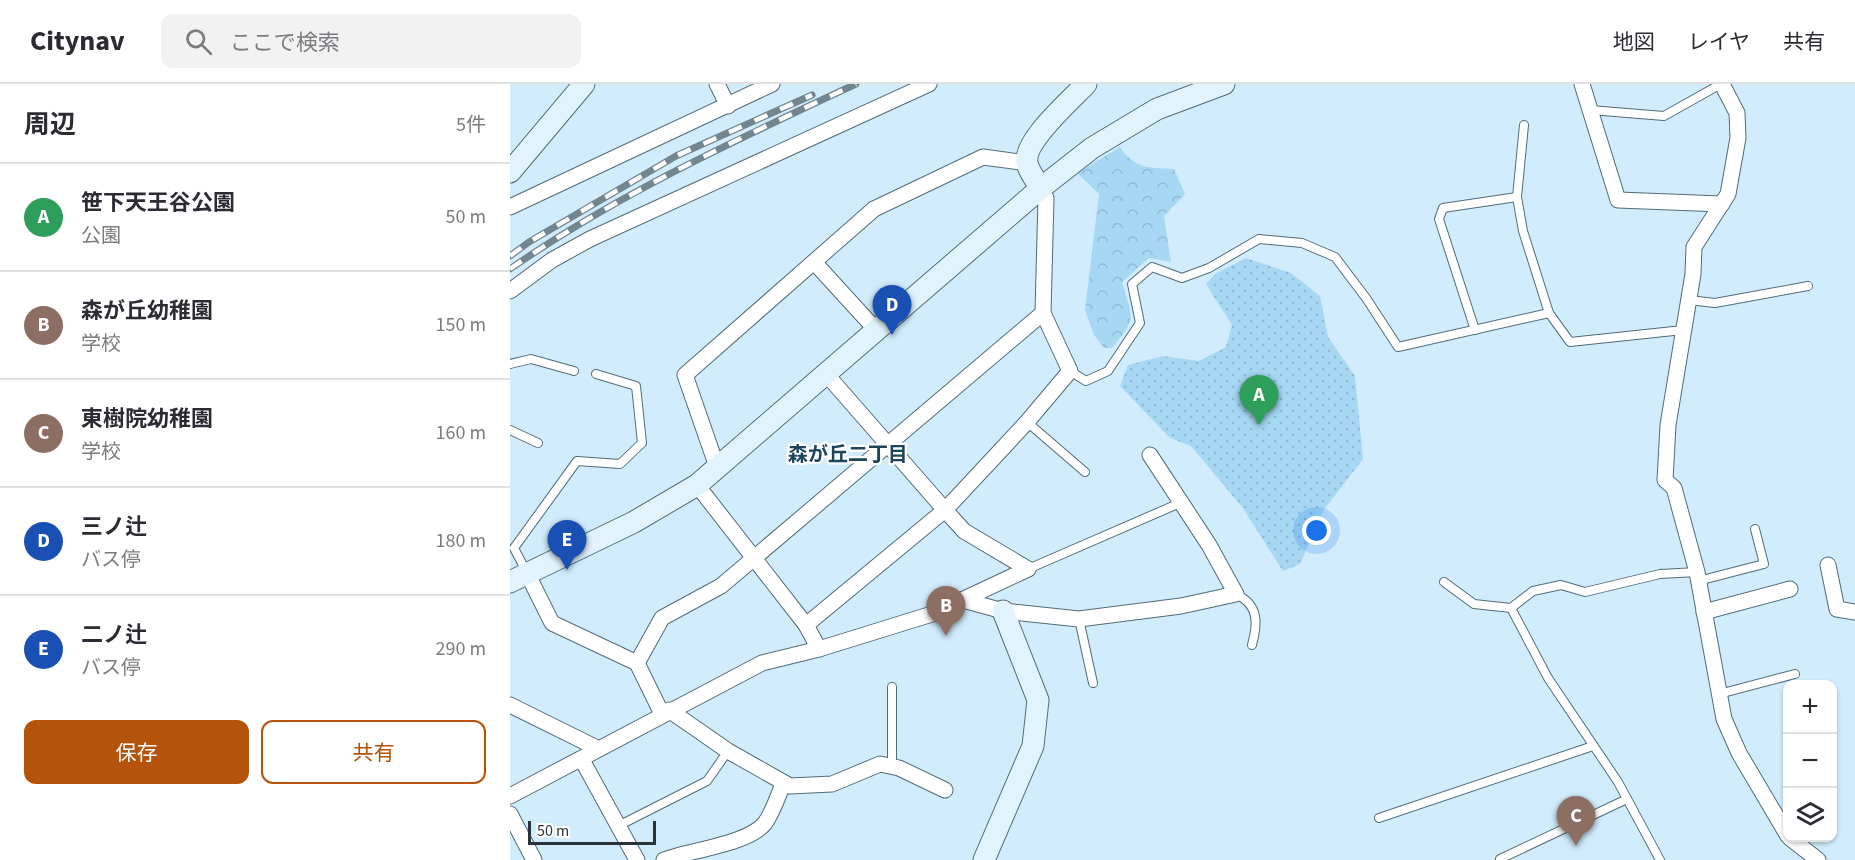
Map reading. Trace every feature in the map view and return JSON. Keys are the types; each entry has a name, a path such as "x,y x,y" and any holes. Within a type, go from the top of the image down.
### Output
{"street":[{"path":"510,172 584,84"},
{"path":"717,84 728,106"},
{"path":"510,207 772,84"},
{"path":"510,291 552,260 590,239 929,84"},
{"path":"806,626 945,510 1027,422 1070,370 1043,313 1046,198 1027,163 1027,153 1034,140 1086,84"},
{"path":"945,790 892,766 880,764 832,784 790,786 783,784 666,712 638,663 552,623 518,578 634,522 697,485 1041,188 1092,148 1156,109 1224,84"},
{"path":"1582,84 1618,200 1722,204"},
{"path":"1721,84 1737,112 1738,138 1728,194 1694,247 1689,300 1668,425 1665,480 1674,488 1697,577 1724,719 1739,753 1783,826"},
{"path":"717,467 685,375 874,209 983,157 1027,163"},
{"path":"814,262 877,331"},
{"path":"638,663 662,618 721,586 1043,313"},
{"path":"827,375 964,531 1028,569"},
{"path":"963,600 1003,612 1079,619 1181,606 1236,594 1209,546 1150,455"},
{"path":"697,485 806,626 819,649"},
{"path":"1828,566 1837,609 1855,612"},
{"path":"510,796 762,663 819,649 932,614 1028,569"},
{"path":"1704,612 1790,589"},
{"path":"984,860 1033,746 1038,700 1003,612"},
{"path":"510,705 599,749"},
{"path":"582,760 637,860"},
{"path":"664,860 736,840 752,832 765,823 783,784"},
{"path":"510,814 534,860"},
{"path":"1796,842 1818,860"}],"lane":[{"path":"1590,110 1664,116 1721,84"},
{"path":"1524,125 1517,197 1523,231 1549,313 1570,342 1683,330"},
{"path":"1475,330 1439,219 1443,208 1517,197"},
{"path":"1070,370 1086,381 1108,371 1140,323 1132,284 1152,267 1182,278 1209,268 1259,238 1302,243 1335,257 1366,298 1398,347 1549,313"},
{"path":"1689,300 1715,303 1808,286"},
{"path":"510,364 531,359 574,371"},
{"path":"518,578 514,548 577,461 620,464 642,443 636,386 597,374"},
{"path":"1027,422 1085,472"},
{"path":"510,430 538,443"},
{"path":"1028,569 1180,503"},
{"path":"1444,582 1474,604 1511,608 1533,591 1560,585 1585,592 1660,574 1697,577 1764,564 1755,530"},
{"path":"1236,594 1248,600 1258,623 1252,645"},
{"path":"1511,608 1548,678 1627,799 1660,860"},
{"path":"1079,619 1094,683"},
{"path":"1719,694 1795,674"},
{"path":"892,687 892,766"},
{"path":"1379,818 1593,746"},
{"path":"618,826 707,781 728,751"},
{"path":"1500,859 1627,799"}],"green space":[{"path":"1120,147 1137,164 1174,169 1185,194 1164,216 1171,262 1149,258 1122,282 1129,303 1129,323 1112,348 1104,348 1094,335 1085,310 1099,194 1077,173"},
{"path":"1246,258 1291,273 1320,296 1328,337 1355,376 1363,459 1323,511 1300,564 1283,571 1242,507 1191,446 1170,438 1120,386 1128,365 1163,356 1199,361 1226,347 1232,325 1206,284 1215,274"}],"railway":[{"path":"510,269 593,216 679,169 856,84"},
{"path":"510,256 529,242 676,156 812,95"}],"place":[{"name":"三ノ辻","path":"892,335"},
{"name":"笹下天王谷公園","path":"1259,425"},
{"name":"二ノ辻","path":"567,570"},
{"name":"森が丘幼稚園","path":"946,636"},
{"name":"東樹院幼稚園","path":"1576,846"}],"district":[{"name":"森が丘二丁目","path":"848,455"}]}
